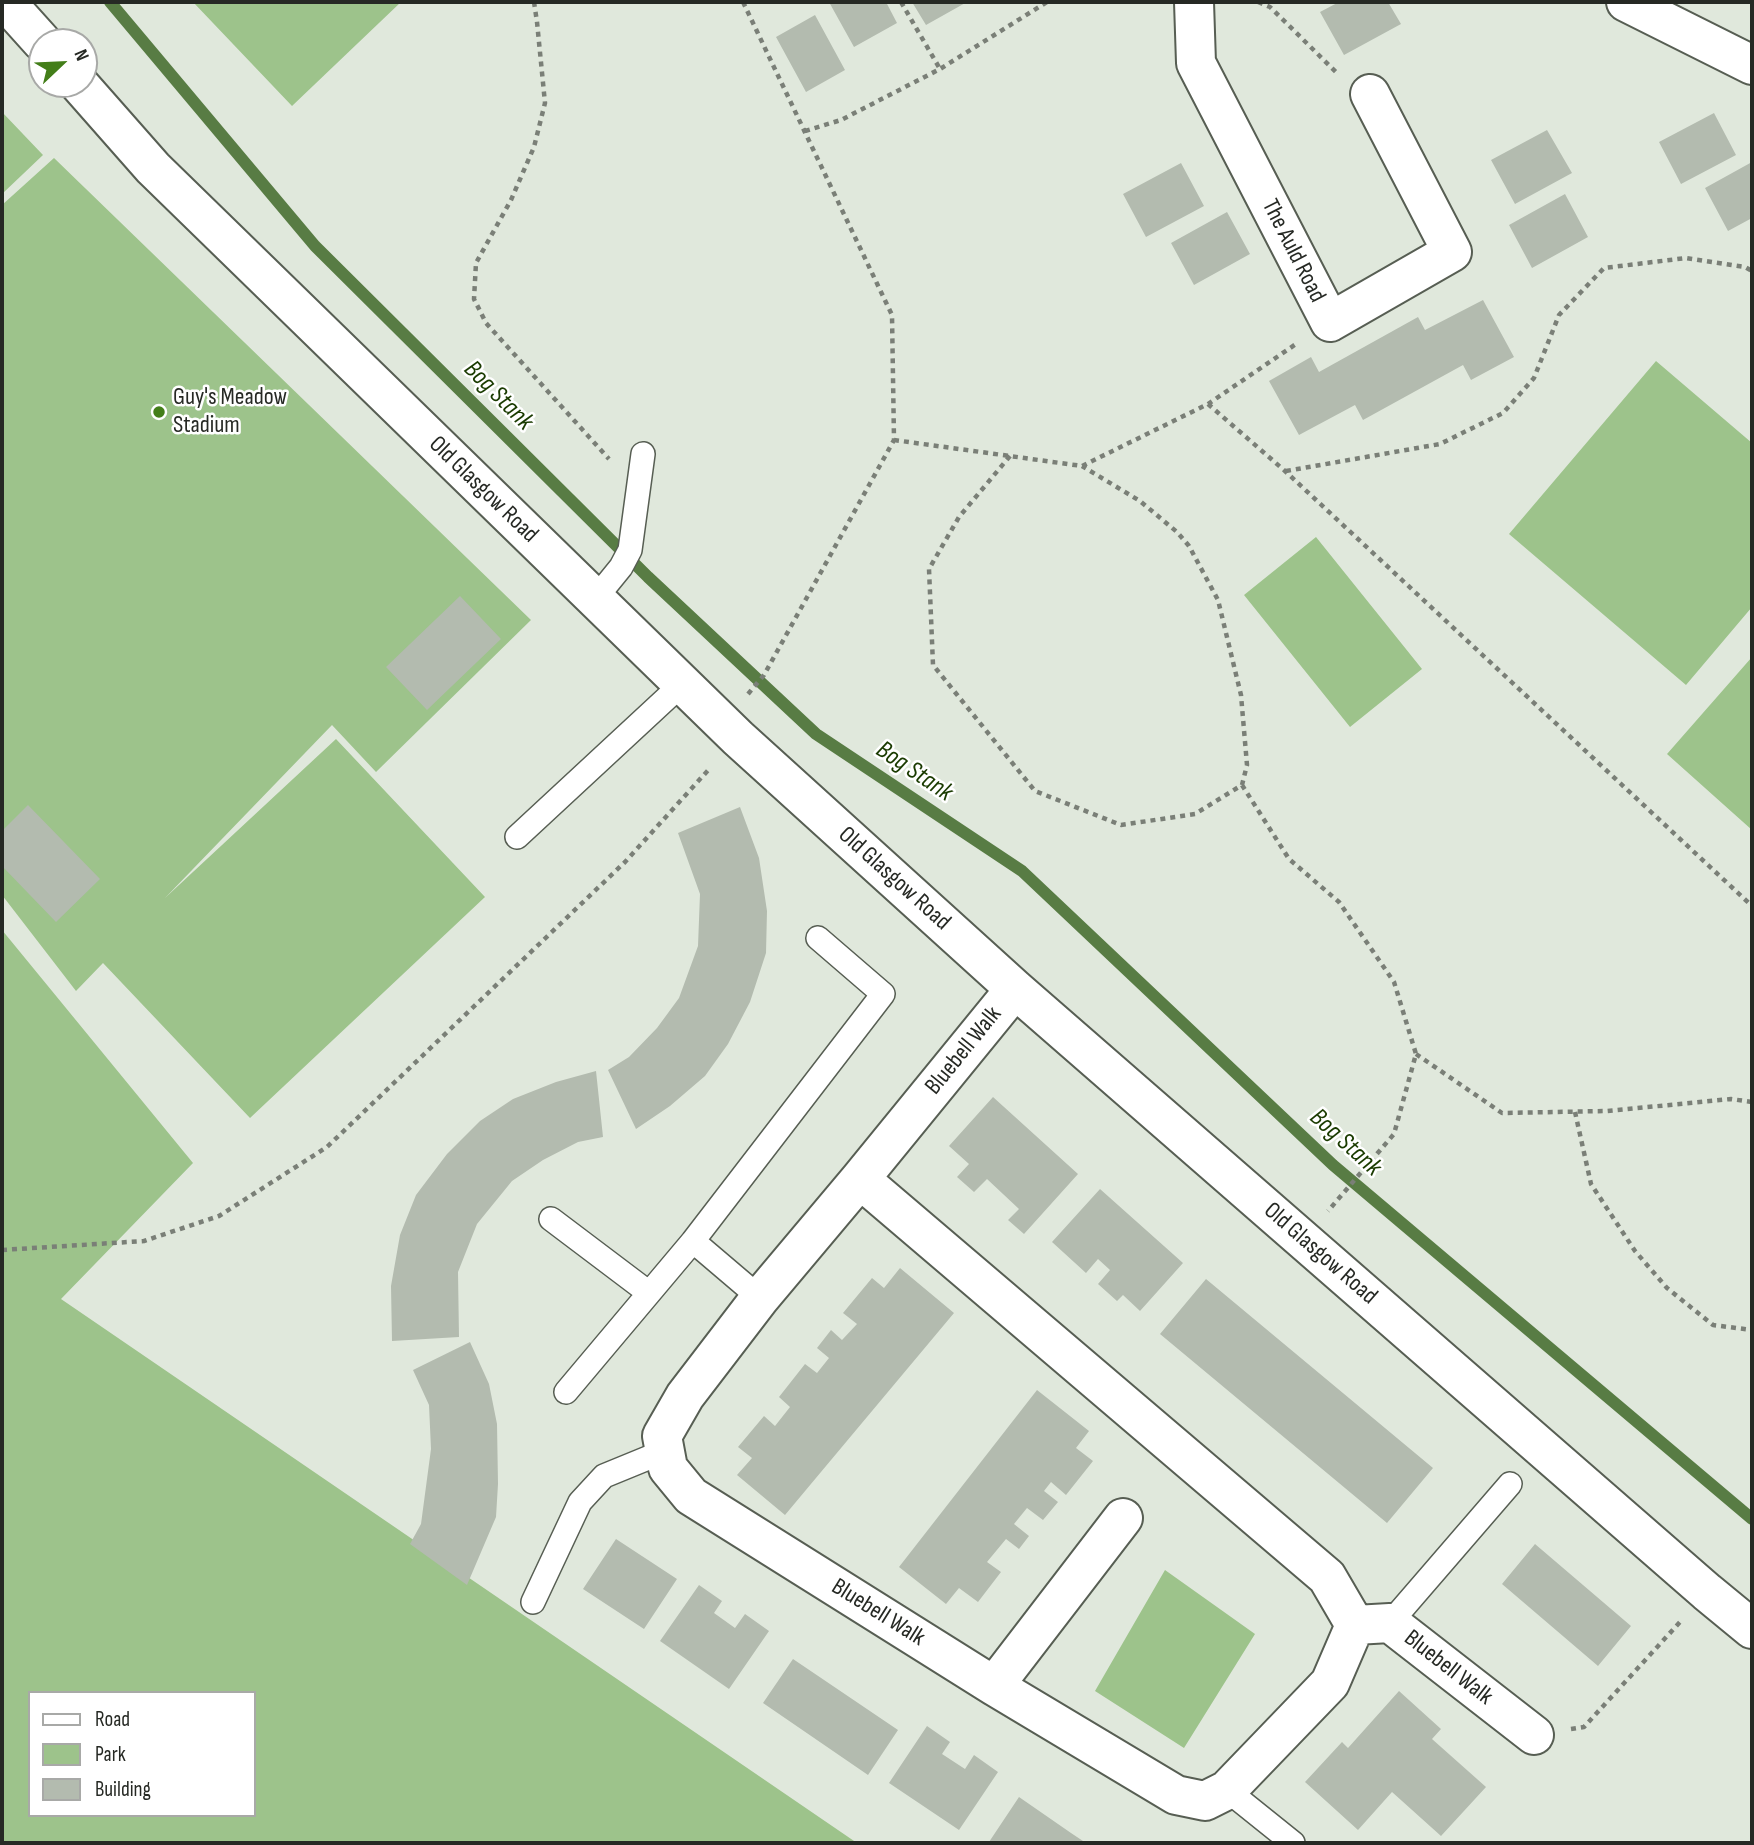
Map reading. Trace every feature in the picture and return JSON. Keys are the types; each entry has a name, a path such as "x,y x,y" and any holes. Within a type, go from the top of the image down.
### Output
{"street":[{"path":"6,2 29,28"},
{"name":"The Auld Road","path":"1194,2 1196,63 1329,322 1452,252 1370,94"},
{"path":"1626,2 1752,65"},
{"name":"Old Glasgow Road","path":"91,98 153,168 738,738 1015,989 1752,1629"},
{"name":"Bluebell Walk","path":"1015,989 760,1298 685,1396 662,1436 668,1468 691,1496 994,1686 1176,1796 1205,1801 1227,1790"},
{"name":"Bluebell Walk","path":"860,1179 1327,1577 1372,1624 1534,1735"},
{"path":"994,1686 1123,1518"},
{"path":"1227,1790 1330,1683 1372,1624"}],"lane":[{"path":"595,598 626,559 643,454"},
{"path":"517,837 682,684"},
{"path":"566,1392 693,1241 883,994 818,937"},
{"path":"551,1219 649,1293"},
{"path":"693,1241 760,1298"},
{"path":"533,1602 580,1502 604,1476 665,1451"},
{"path":"1372,1624 1510,1484"},
{"path":"1227,1790 1293,1843"}],"path":[{"path":"534,2 545,103 534,147 516,190 476,263 474,299 486,323 638,490"},
{"path":"743,2 892,315 894,440 764,675 752,691"},
{"path":"901,2 940,69"},
{"path":"805,131 841,120 940,69 1047,2"},
{"path":"1258,2 1270,8 1333,71 1370,94"},
{"path":"1285,471 1440,443 1503,413 1534,378 1559,315 1604,268 1686,258 1745,267 1752,271"},
{"path":"1082,466 1208,404 1329,322"},
{"path":"1208,404 1285,471 1752,906"},
{"path":"894,440 1010,456 1082,466 1140,501 1177,532 1189,546 1218,600 1241,695 1247,765 1242,785 1195,814 1121,825 1035,791 933,665 929,569 959,517 1010,456"},
{"path":"2,1250 144,1241 219,1216 327,1147 625,862 738,738"},
{"path":"1242,785 1289,859 1339,902 1394,982 1416,1054 1394,1134 1341,1196"},
{"path":"1416,1054 1502,1113 1607,1111 1731,1099 1752,1102"},
{"path":"1575,1112 1591,1184 1635,1251 1667,1288 1713,1325 1752,1330"},
{"path":"1534,1735 1584,1727 1707,1592"}],"green space":[{"path":"193,2 401,2 292,106"},
{"path":"2,112 43,155 2,194"},
{"name":"Guy's Meadow Stadium","path":"54,158 531,620 376,772 332,725 165,898 336,739 485,897 250,1118 103,963 76,991 2,895 2,205"},
{"path":"1656,361 1752,443 1752,607 1686,685 1509,534"},
{"path":"1316,537 1422,669 1350,727 1244,595"},
{"path":"1752,657 1752,830 1667,754"},
{"path":"2,930 193,1163 61,1299 857,1843 2,1843"},
{"path":"1165,1570 1255,1634 1184,1748 1095,1691"}],"building":[{"path":"829,2 886,2 897,23 854,47"},
{"path":"912,2 967,2 926,25"},
{"path":"1339,2 1388,2 1401,24 1344,55 1320,12"},
{"path":"815,15 845,70 806,92 776,37"},
{"path":"1714,113 1736,155 1681,184 1659,142"},
{"path":"1547,130 1572,173 1515,204 1491,160"},
{"path":"1752,162 1752,218 1728,231 1705,188"},
{"path":"1181,163 1204,206 1146,237 1123,194"},
{"path":"1565,194 1588,237 1532,268 1509,225"},
{"path":"1227,212 1250,254 1194,285 1171,243"},
{"path":"1483,300 1514,357 1471,380 1463,365 1363,420 1355,405 1299,435 1269,381 1311,357 1319,372 1418,317 1425,330"},
{"path":"460,596 501,639 427,710 386,667"},
{"path":"28,805 100,879 56,922 2,866 2,831"},
{"path":"740,807 759,858 767,911 766,953 750,1002 728,1044 705,1076 670,1106 636,1129 608,1070 629,1057 657,1028 679,998 698,946 700,894 678,833"},
{"path":"596,1071 603,1137 578,1142 543,1160 512,1181 477,1224 458,1272 459,1337 392,1341 391,1286 400,1235 416,1195 447,1154 480,1121 513,1099 556,1082"},
{"path":"993,1097 1078,1174 1024,1234 1008,1220 1019,1209 987,1179 974,1192 957,1177 969,1164 949,1146"},
{"path":"1100,1189 1183,1263 1140,1311 1123,1295 1117,1301 1098,1284 1110,1270 1098,1259 1086,1273 1052,1242"},
{"path":"900,1268 954,1313 785,1515 737,1475 752,1458 738,1447 764,1416 775,1426 790,1407 779,1397 805,1364 817,1373 829,1358 817,1348 831,1330 842,1340 857,1324 843,1313 872,1278 884,1288"},
{"path":"1206,1279 1433,1468 1387,1523 1160,1334"},
{"path":"470,1342 489,1384 497,1424 498,1484 496,1517 467,1585 410,1544 421,1524 431,1449 429,1405 413,1370"},
{"path":"1037,1390 1089,1431 1076,1448 1093,1461 1066,1495 1051,1482 1044,1491 1058,1502 1043,1520 1027,1508 1014,1524 1029,1536 1019,1549 1006,1539 987,1562 1001,1572 978,1602 959,1588 946,1604 899,1567"},
{"path":"616,1539 677,1579 644,1629 583,1589"},
{"path":"1535,1544 1631,1626 1598,1666 1502,1584"},
{"path":"699,1585 722,1601 714,1613 735,1628 745,1614 769,1631 729,1689 660,1641"},
{"path":"793,1659 898,1730 868,1775 763,1703"},
{"path":"1399,1691 1441,1729 1432,1739 1486,1787 1441,1836 1392,1792 1358,1830 1305,1782 1342,1742 1348,1748"},
{"path":"927,1726 950,1742 942,1754 965,1769 974,1755 998,1772 959,1830 889,1783"},
{"path":"1019,1797 1086,1843 989,1842"}],"waterway":[{"name":"Bog Stank","path":"110,2 315,246 648,577 816,734 1022,871 1333,1165 1752,1519"}],"place":[{"name":"Guy's Meadow Stadium","path":"159,412"}]}
